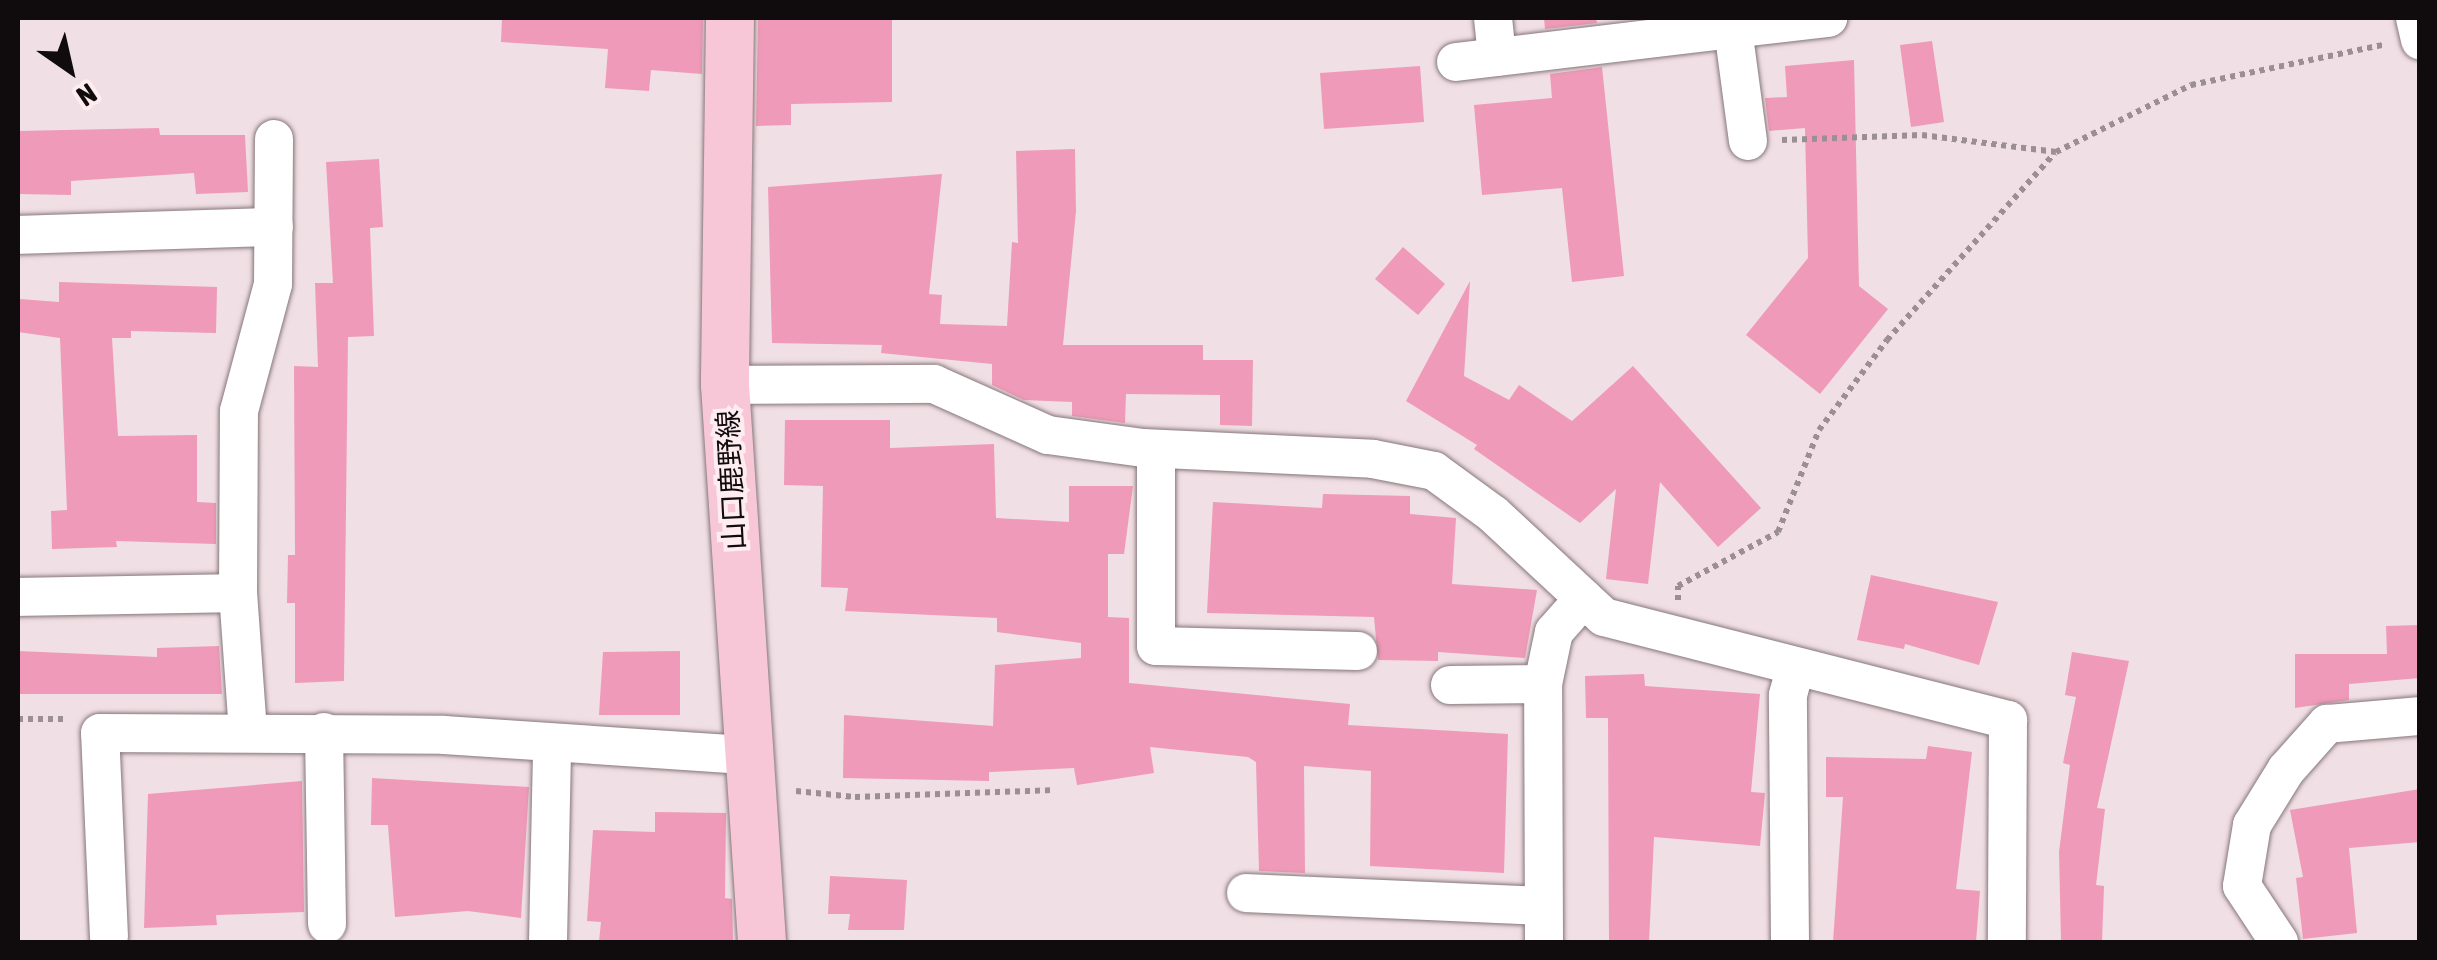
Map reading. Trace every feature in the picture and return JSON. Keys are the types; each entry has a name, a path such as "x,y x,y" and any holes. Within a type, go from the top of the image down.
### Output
{"main road":[{"name":"山口鹿野線","path":"730,18 726,386 762,942"}],"street":[{"path":"1493,18 1497,57"},
{"path":"1456,62 1733,23 1828,18"},
{"path":"2415,18 2419,40"},
{"path":"1733,23 1748,141"},
{"path":"248,732 238,593 239,411 273,284 274,139"},
{"path":"18,234 274,227"},
{"path":"726,386 934,384 1048,435 1156,449 1373,458 1434,471 1493,514 1604,617 1678,641 2008,720 2007,942"},
{"path":"1156,449 1156,646 1358,651"},
{"path":"18,597 238,593"},
{"path":"1246,893 1543,924 1543,684 1554,632 1584,598"},
{"path":"1790,942 1788,695 1795,668"},
{"path":"1450,684 1543,684"},
{"path":"2278,942 2242,886 2252,826 2286,770 2327,724 2420,716"},
{"path":"109,937 100,733 324,732 552,743 749,771"},
{"path":"324,732 326,924"},
{"path":"548,942 552,743"}],"path":[{"path":"1678,641 1678,586 1778,532 1819,430 1887,340 2056,152 2191,85 2419,40"},
{"path":"1748,141 1922,135 2056,152"},
{"path":"749,771 855,797 1052,790"}],"building":[{"path":"502,18 703,18 702,74 651,70 649,91 605,88 608,49 501,42"},
{"path":"758,18 892,18 892,102 791,104 791,125 756,126"},
{"path":"1544,18 1596,18 1597,23 1545,29"},
{"path":"1932,41 1944,122 1911,127 1900,45"},
{"path":"1854,60 1859,286 1888,309 1820,394 1746,335 1808,258 1805,128 1769,131 1765,98 1787,97 1785,66"},
{"path":"1420,66 1424,122 1324,129 1320,73"},
{"path":"1602,67 1624,276 1572,282 1562,188 1482,195 1474,105 1552,98 1550,74"},
{"path":"159,128 160,135 245,135 248,192 196,194 194,173 71,181 71,195 18,194 18,131"},
{"path":"1075,149 1076,211 1063,345 1203,345 1203,360 1253,360 1252,426 1220,425 1220,395 1126,394 1125,423 1072,416 1072,402 1024,400 992,385 992,364 881,353 882,345 772,343 768,187 942,174 929,294 942,295 940,324 1007,326 1012,242 1018,243 1016,151"},
{"path":"379,159 383,227 370,228 374,336 348,337 344,681 295,683 295,603 287,603 288,555 295,555 294,366 318,367 315,283 333,283 326,162"},
{"path":"1403,247 1445,284 1418,315 1375,279"},
{"path":"1470,281 1464,376 1509,400 1519,385 1572,421 1633,366 1761,508 1718,547 1660,482 1648,584 1606,579 1616,489 1580,523 1474,449 1477,445 1406,401"},
{"path":"59,282 217,287 216,333 131,331 131,338 112,338 118,436 197,435 197,502 216,503 216,544 116,541 117,547 52,549 51,511 67,510 60,338 18,332 18,318 19,299 59,302"},
{"path":"785,420 890,420 890,448 994,444 996,518 1069,522 1069,486 1133,486 1124,554 1108,554 1108,617 1129,618 1129,683 1350,704 1348,725 1508,734 1504,873 1370,866 1371,771 1304,766 1305,873 1259,871 1256,762 1248,757 1150,747 1154,773 1077,785 1074,768 989,772 989,781 843,778 844,715 993,726 995,665 1081,658 1081,643 997,632 997,618 845,611 848,588 821,587 823,486 784,485"},
{"path":"1323,494 1410,496 1410,514 1456,518 1452,584 1537,590 1525,658 1438,652 1438,661 1378,660 1374,617 1207,613 1213,502 1322,508"},
{"path":"1871,575 1998,602 1979,665 1905,644 1904,649 1857,640"},
{"path":"2420,625 2420,678 2349,684 2349,700 2295,708 2295,654 2387,654 2386,626"},
{"path":"219,646 222,694 18,694 18,651 157,657 157,648"},
{"path":"680,651 680,715 599,715 603,652"},
{"path":"2072,652 2129,661 2097,808 2105,809 2096,885 2104,886 2102,942 2061,942 2059,852 2070,765 2063,763 2076,697 2065,695"},
{"path":"1644,674 1645,686 1760,694 1751,792 1765,793 1760,846 1654,837 1649,942 1609,942 1608,718 1586,718 1585,676"},
{"path":"1928,746 1972,752 1956,889 1980,891 1976,942 1833,942 1843,797 1826,797 1826,757 1926,759"},
{"path":"372,778 529,787 521,918 468,911 395,917 388,825 371,825"},
{"path":"302,781 304,912 216,915 217,925 144,928 148,794"},
{"path":"2420,789 2420,842 2349,848 2357,933 2303,939 2296,878 2303,877 2290,810"},
{"path":"655,812 726,813 725,898 732,899 733,942 599,942 601,922 587,921 593,830 655,832"},
{"path":"830,876 907,880 904,930 848,930 850,914 828,914"}]}
